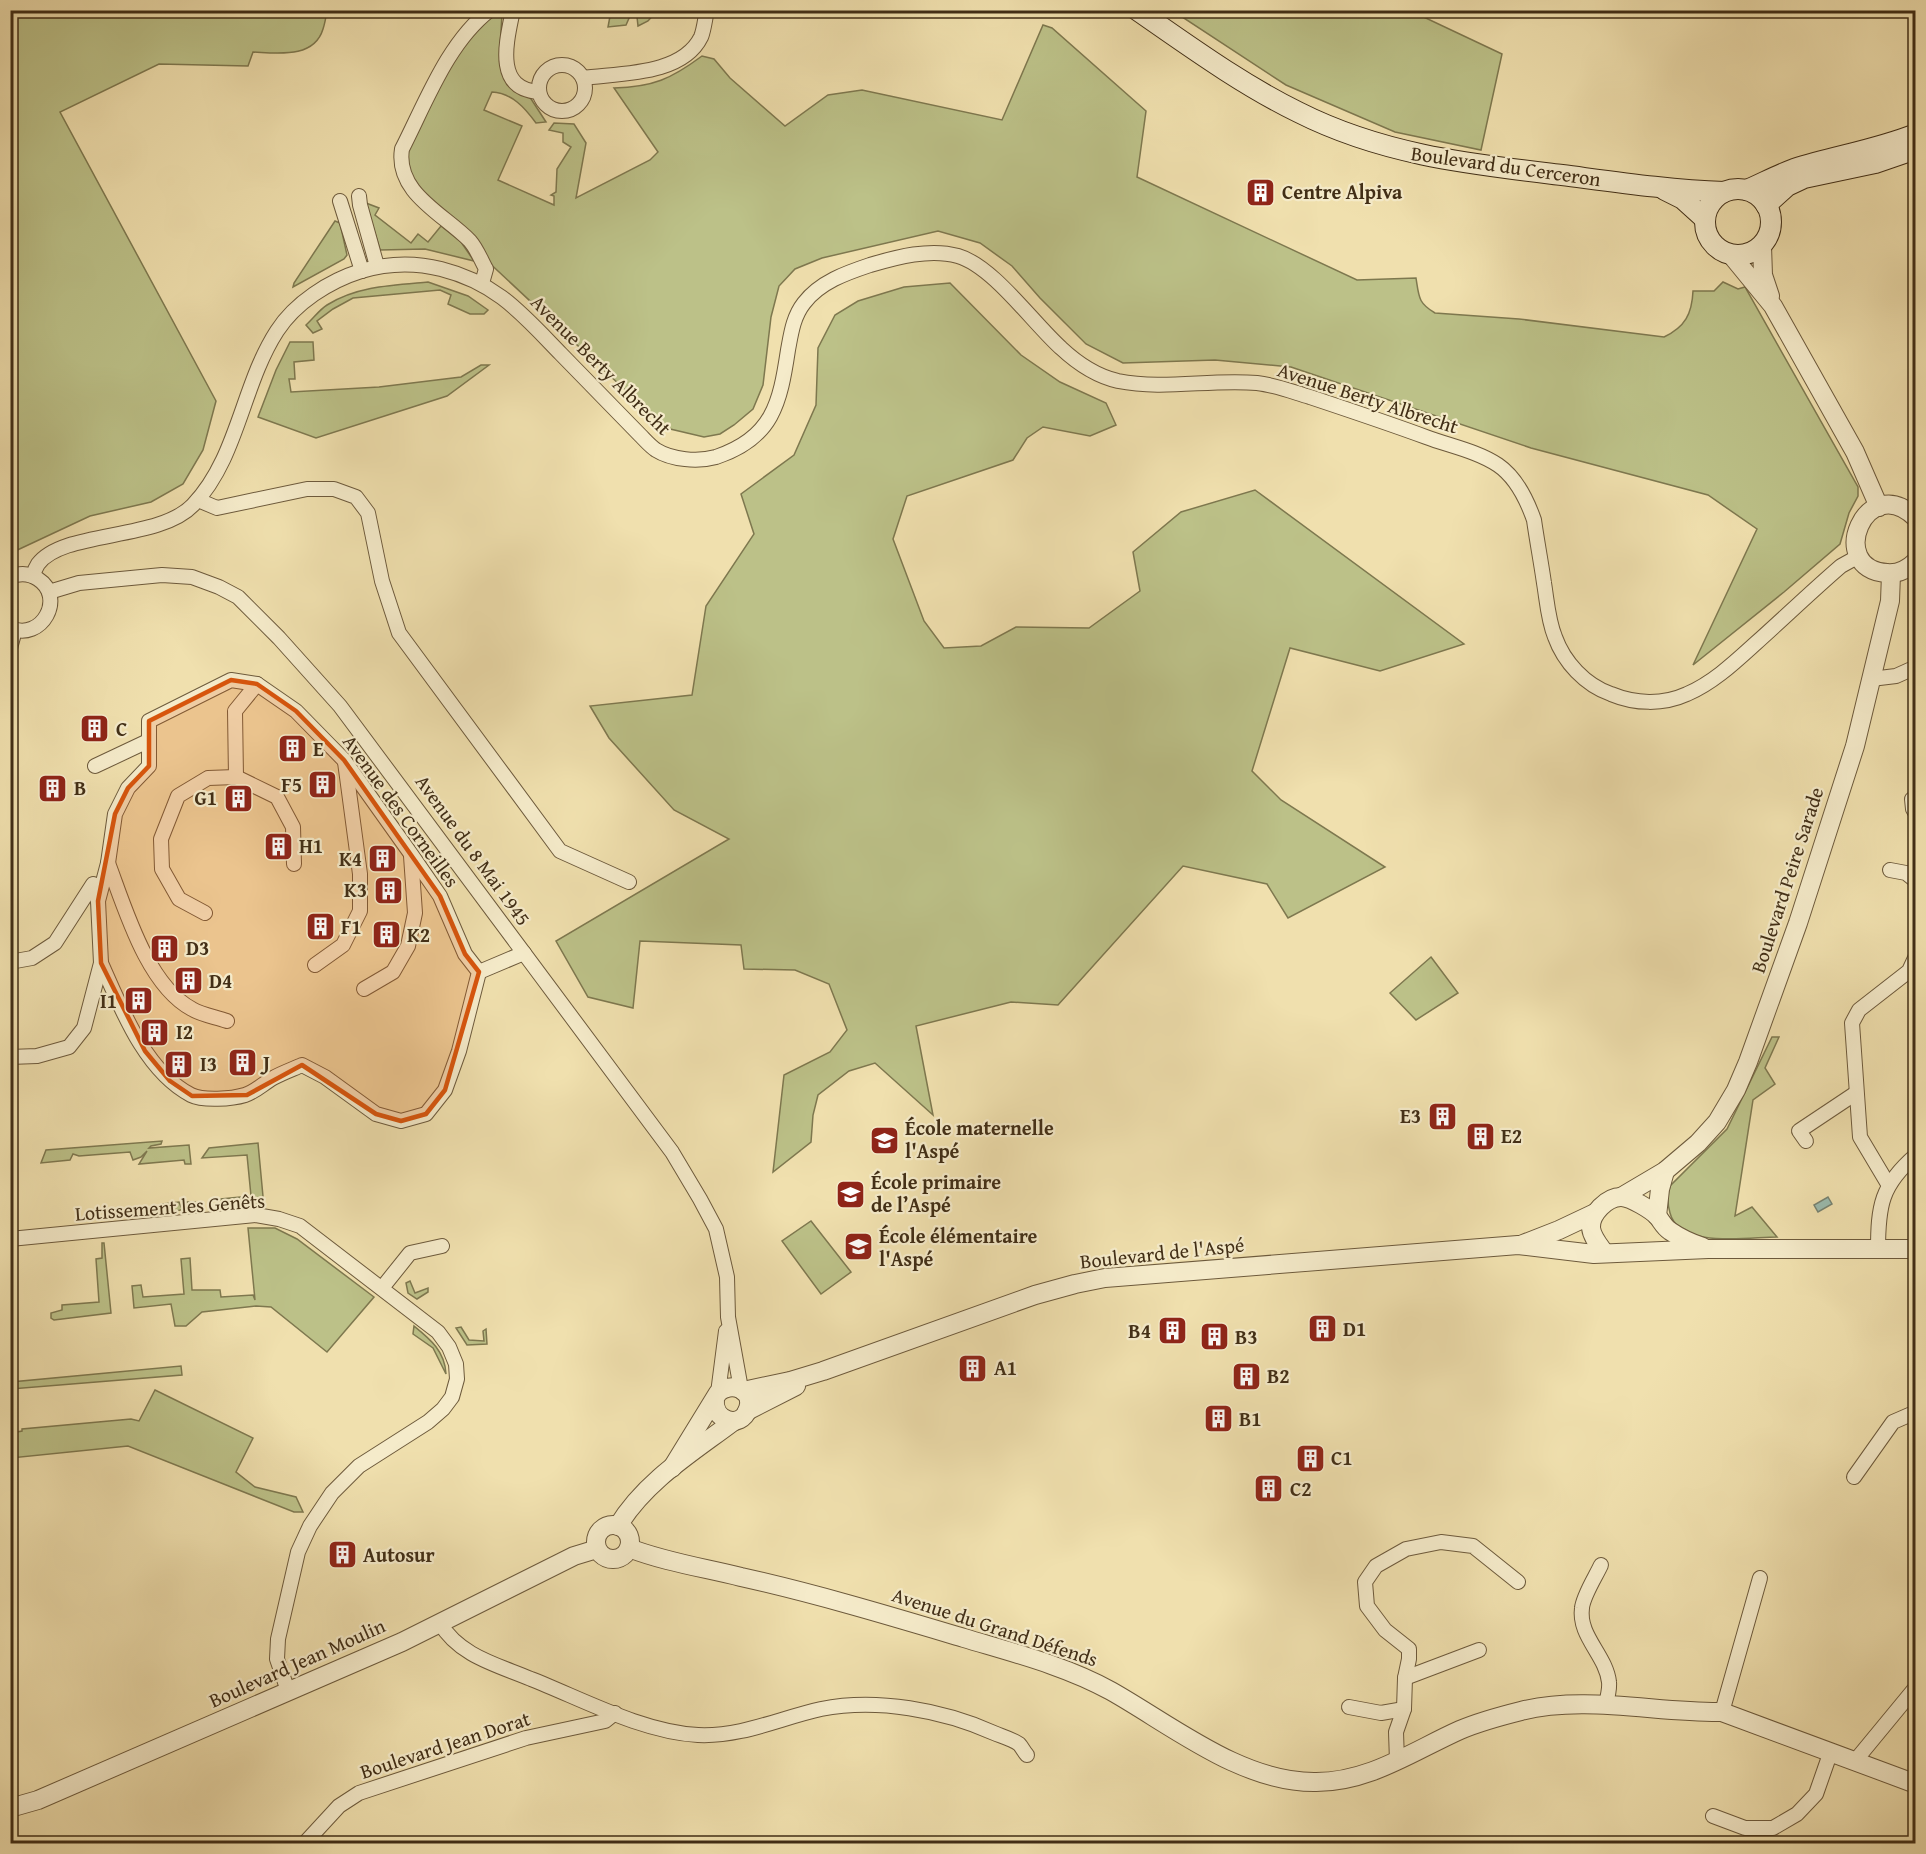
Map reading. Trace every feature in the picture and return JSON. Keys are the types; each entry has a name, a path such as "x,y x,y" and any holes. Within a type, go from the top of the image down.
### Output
{"main road":[{"name":"Boulevard du Cerceron","path":"1137,10 1249,86 1299,113 1335,129 1407,152 1448,161 1660,187 1724,192"},
{"path":"1748,190 1796,169 1891,144 1916,134"},
{"path":"1766,205 1787,186 1804,178 1875,163 1916,148"},
{"name":"Boulevard du Cerceron","path":"1660,187 1683,199 1704,218"},
{"path":"1738,189 1748,190 1766,205 1771,226 1762,246 1743,256 1732,256 1722,252 1708,238 1704,229 1704,218 1712,201 1724,192 1738,189"}],"street":[{"path":"482,284 486,269 471,242 418,197 406,179 400,158 402,148 454,50 476,22 490,10"},
{"path":"513,10 506,50 506,68 515,81 529,91 539,92"},
{"path":"583,78 640,71 665,66 681,59 701,37 707,10"},
{"path":"560,66 572,67 583,78 585,91 580,103 569,110 556,111 545,104 539,92 541,80 548,70 560,66"},
{"path":"359,196 377,266"},
{"path":"340,201 362,271"},
{"path":"1762,246 1763,274 1773,306"},
{"name":"Avenue Berty Albrecht","path":"33,576 39,563 52,553 71,545 169,522 188,510 205,492 222,463 264,354 278,329 304,302 344,276 377,266 421,264 465,275 482,284 519,311 657,450 675,457 711,458 728,452 746,441 762,428 773,414 781,396 794,320 803,304 816,290 847,273 906,256 942,254 959,256 988,274 1051,339 1071,357 1099,374 1115,380 1149,385 1235,382 1260,383 1278,387 1369,416 1478,455 1500,466 1519,485 1530,508 1534,520 1550,620 1563,654 1587,681 1603,692 1622,699 1654,702 1671,699 1708,683 1737,660 1841,566 1859,556"},
{"path":"1732,256 1773,306 1855,452 1879,507"},
{"path":"198,500 217,508 307,489 334,489 356,497 368,513 382,581 399,633 560,850 629,882"},
{"path":"1916,518 1907,510 1889,505 1870,511 1858,527 1856,546 1859,556 1872,569 1891,574 1902,571 1916,561"},
{"path":"10,577 24,574 33,576 45,585 51,601 46,618 33,629 13,629 10,648"},
{"name":"Boulevard Peire Sarade","path":"1621,1197 1665,1171 1698,1143 1717,1122 1736,1090 1810,888 1855,746 1890,601 1891,574"},
{"name":"Avenue du 8 Mai 1945","path":"49,592 79,583 162,575 192,577 219,586 238,597 279,638 340,706 672,1152 700,1199 716,1229 727,1277 728,1317 717,1396"},
{"path":"1871,679 1896,676 1916,667"},
{"path":"98,901 108,863 115,814 128,788 149,765 149,721 231,680 257,684"},
{"path":"236,777 235,711 257,684"},
{"name":"Avenue des Corneilles","path":"257,684 296,711 344,760 440,896 465,954 479,972"},
{"path":"95,765 148,741"},
{"path":"315,965 343,945 360,911 360,874 344,760"},
{"path":"205,913 179,899 162,870 162,839 178,796 208,778 236,777 277,797 293,826 294,864"},
{"path":"1916,798 1912,799 1916,814"},
{"path":"364,989 393,972 408,946 416,913 411,854"},
{"path":"108,863 144,954 172,995 192,1010 227,1021"},
{"path":"1890,870 1906,873 1916,881"},
{"path":"10,962 32,958 55,943 93,884 98,901 101,963 84,1028 69,1047 37,1056 10,1057"},
{"path":"101,963 145,1051 170,1081 192,1096 220,1099 247,1095 275,1077 303,1065 325,1077 376,1114 402,1121 426,1114 445,1090 459,1051 479,972 524,952"},
{"path":"1888,1184 1860,1137 1852,1023 1859,1010 1909,971 1916,956"},
{"path":"1806,1141 1799,1131 1856,1094"},
{"path":"1878,1250 1878,1218 1888,1184 1916,1155"},
{"path":"1642,1252 1653,1242 1658,1233 1660,1190 1665,1171"},
{"path":"1708,1249 1682,1239 1667,1229 1658,1218 1639,1203 1621,1197 1607,1202 1595,1213 1591,1227 1596,1241 1604,1252 1708,1249 1916,1249"},
{"name":"Boulevard de l'Aspé","path":"1518,1245 1559,1230 1595,1213"},
{"name":"Lotissement les Genêts","path":"10,1239 256,1215 279,1219 300,1226 438,1332 449,1347 456,1364 457,1379 452,1397 443,1409 428,1422 359,1466 332,1493 310,1526 298,1552 278,1639 277,1659 288,1691"},
{"name":"Boulevard de l'Aspé","path":"742,1390 790,1381 823,1371 1035,1295 1095,1280 1217,1268 1518,1245 1594,1254 1604,1252"},
{"path":"382,1288 410,1253 442,1246"},
{"name":"Avenue du 8 Mai 1945","path":"728,1317 742,1390"},
{"name":"Boulevard de l'Aspé","path":"618,1526 638,1498 672,1468 740,1416 823,1371"},
{"path":"731,1386 742,1390 749,1401 740,1416 728,1420 718,1414 714,1404 717,1396 731,1386"},
{"name":"Boulevard de l'Aspé","path":"672,1468 717,1396"},
{"path":"1854,1477 1893,1422 1916,1412"},
{"path":"618,1526 627,1532 629,1548 622,1557 611,1560 600,1554 597,1549 597,1537 606,1527 618,1526"},
{"path":"1397,1761 1396,1732 1404,1709 1409,1649 1385,1630 1367,1606 1365,1582 1376,1566 1406,1549 1441,1542 1473,1546 1518,1582"},
{"name":"Avenue du Grand Défends","path":"629,1548 833,1599 1063,1669 1109,1690 1230,1761 1262,1774 1291,1781 1344,1780 1373,1772 1462,1729 1523,1710 1556,1706 1606,1705 1722,1712 1916,1784"},
{"name":"Boulevard Jean Moulin","path":"10,1808 39,1800 288,1691 440,1623 574,1556 597,1549"},
{"path":"1601,1565 1582,1607 1584,1624 1591,1644 1601,1660 1609,1682 1606,1705"},
{"path":"1722,1712 1760,1578"},
{"path":"440,1623 463,1649 489,1663 657,1728 697,1735 749,1731 821,1709 853,1705 912,1709 966,1720 1018,1744 1027,1755"},
{"path":"1405,1678 1479,1650"},
{"path":"1855,1761 1916,1687"},
{"path":"1349,1707 1381,1713 1404,1709"},
{"name":"Boulevard Jean Dorat","path":"304,1844 339,1806 359,1793 526,1738 605,1721 615,1713"},
{"path":"1713,1816 1745,1828 1773,1828 1797,1814 1816,1794 1831,1751"}],"highlighted area":[{"path":"231,680 257,684 296,711 344,760 440,896 465,954 479,972 445,1090 426,1114 401,1121 376,1114 302,1065 247,1095 192,1096 170,1081 145,1051 101,963 98,901 115,814 128,788 149,766 149,721"}],"green space":[{"path":"611,10 657,11 648,21 638,26 637,17 630,16 626,25 608,27"},
{"path":"10,11 327,11 324,27 318,39 303,50 283,53 253,52 248,66 159,64 60,112 216,401 203,450 183,484 151,502 90,516 11,553"},
{"path":"497,11 502,13 500,51 546,122 536,123 512,98 492,92 484,110 522,126 498,180 554,205 554,196 551,195 556,192 557,169 571,147 563,142 563,133 549,130 554,123 574,124 586,143 576,198 650,160 658,152 614,88 651,84 681,71 702,56 714,59 730,78 785,126 828,95 862,90 1002,120 1043,25 1052,28 1146,111 1137,177 1357,280 1416,278 1420,299 1435,313 1519,319 1664,337 1677,329 1686,319 1693,291 1714,291 1723,282 1738,289 1745,287 1858,487 1858,496 1849,513 1840,544 1693,665 1757,529 1708,495 1531,448 1291,367 1215,360 1123,363 1086,344 1012,266 980,243 938,231 822,258 795,269 779,286 771,317 763,385 753,409 720,434 704,437 666,428 483,257 406,173 404,154 456,53"},
{"path":"1173,11 1411,11 1502,54 1481,150 1395,132 1286,85"},
{"path":"366,203 379,208 375,215 411,243 418,234 428,242 441,226 461,242 474,261 425,249 380,250"},
{"path":"335,221 340,223 347,255 344,259 293,287 294,283"},
{"path":"428,282 468,296 488,310 484,314 470,314 448,304 451,295 440,290 353,298 317,321 322,329 313,333 306,325 321,309 351,294 363,290"},
{"path":"950,283 1021,355 1060,382 1106,403 1116,425 1090,436 1043,427 1027,438 1013,460 907,496 893,539 924,621 944,648 981,646 1016,627 1089,628 1140,591 1133,552 1181,512 1255,490 1464,644 1380,671 1290,648 1252,771 1281,800 1385,867 1288,918 1267,884 1183,866 1058,1005 1011,1002 916,1026 933,1115 875,1063 849,1071 818,1095 813,1115 811,1142 773,1172 784,1075 830,1052 847,1030 829,984 795,970 744,969 741,945 640,941 633,1008 588,997 556,941 729,839 674,810 609,738 590,706 692,695 706,606 754,534 741,494 794,455 816,405 818,348 835,315 858,301 904,287"},
{"path":"290,342 313,342 314,360 294,362 295,379 289,379 291,392 379,387 461,377 481,365 489,365 447,396 316,438 258,417 276,370"},
{"path":"1431,957 1458,993 1416,1020 1390,993"},
{"path":"1772,1037 1779,1037 1765,1068 1775,1084 1753,1100 1735,1216 1752,1207 1777,1237 1733,1239 1700,1236 1686,1232 1676,1224 1670,1213 1668,1193 1670,1186 1727,1129"},
{"path":"162,1141 161,1144 149,1148 189,1145 191,1164 185,1164 184,1160 139,1164 147,1151 141,1157 133,1160 130,1152 79,1156 73,1154 70,1160 41,1163 46,1150"},
{"path":"258,1143 264,1207 223,1208 221,1199 251,1196 247,1155 202,1158 209,1148"},
{"path":"179,1202 181,1207 187,1207 187,1202 195,1202 196,1207 166,1213 163,1204"},
{"path":"811,1221 851,1272 821,1294 782,1241"},
{"path":"248,1228 275,1228 297,1239 374,1297 327,1352 271,1307 256,1306 202,1312 186,1326 175,1326 171,1304 134,1308 132,1286 141,1285 143,1297 184,1294 181,1259 190,1258 192,1290 220,1290 221,1297 253,1295 255,1300"},
{"path":"102,1243 104,1243 111,1313 54,1320 51,1318 51,1313 62,1310 62,1305 99,1302 96,1259 102,1258"},
{"path":"410,1281 415,1293 428,1288 428,1292 417,1299 408,1293 406,1283"},
{"path":"414,1326 440,1352 446,1374 433,1348 413,1334"},
{"path":"461,1327 469,1340 484,1341 483,1331 486,1329 487,1344 467,1345 456,1328"},
{"path":"181,1366 182,1375 11,1389 11,1382"},
{"path":"155,1390 253,1438 236,1472 255,1487 296,1497 303,1512 294,1512 128,1446 11,1458 11,1433 22,1431 22,1429 131,1419 139,1421"}],"water":[{"path":"1828,1197 1832,1204 1818,1212 1814,1205"}],"place":[{"name":"Centre Alpiva","path":"1261,192"},
{"name":"C","path":"95,729"},
{"name":"E","path":"292,749"},
{"name":"F5","path":"323,785"},
{"name":"B","path":"53,788"},
{"name":"G1","path":"238,798"},
{"name":"H1","path":"278,846"},
{"name":"K4","path":"383,859"},
{"name":"K3","path":"388,890"},
{"name":"F1","path":"320,927"},
{"name":"K2","path":"386,935"},
{"name":"D3","path":"165,948"},
{"name":"D4","path":"188,981"},
{"name":"I1","path":"138,1001"},
{"name":"I2","path":"155,1032"},
{"name":"J","path":"242,1063"},
{"name":"I3","path":"179,1064"},
{"name":"E3","path":"1442,1116"},
{"name":"E2","path":"1480,1136"},
{"name":"École maternelle l'Aspé","path":"884,1140"},
{"name":"École primaire de l’Aspé","path":"850,1194"},
{"name":"École élémentaire l'Aspé","path":"858,1247"},
{"name":"D1","path":"1322,1329"},
{"name":"B4","path":"1172,1331"},
{"name":"B3","path":"1214,1337"},
{"name":"A1","path":"973,1368"},
{"name":"B2","path":"1246,1376"},
{"name":"B1","path":"1218,1419"},
{"name":"C1","path":"1310,1458"},
{"name":"C2","path":"1269,1489"},
{"name":"Autosur","path":"342,1555"}]}
